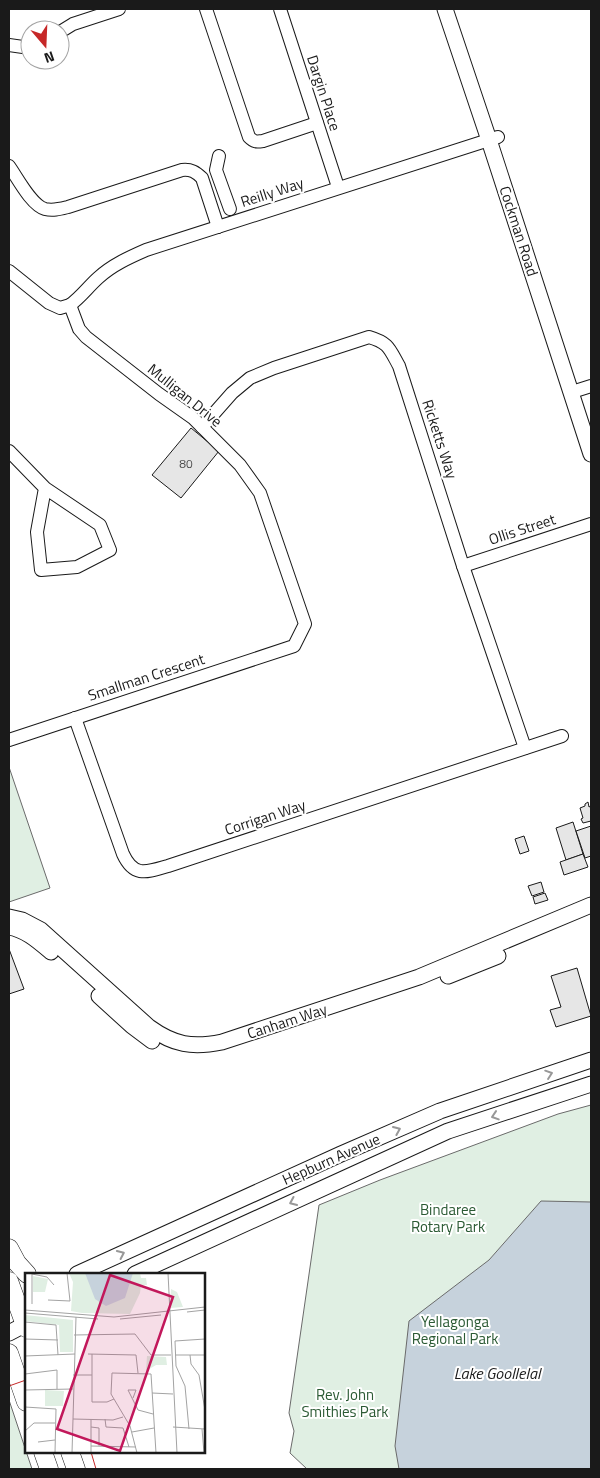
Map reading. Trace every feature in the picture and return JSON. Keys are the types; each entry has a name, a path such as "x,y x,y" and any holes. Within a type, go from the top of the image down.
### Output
{"highway":[{"path":"9,1248 17,1263 26,1273"},
{"path":"9,1281 25,1324"},
{"path":"9,1354 14,1378 25,1400"},
{"path":"43,1453 49,1469"},
{"path":"70,1453 76,1469"}],"main road":[{"name":"Cockman Road","path":"445,9 494,138 581,389 591,424"},
{"name":"Cockman Road","path":"455,9 494,138"},
{"name":"Cockman Road","path":"581,389 591,454"},
{"name":"Canham Way","path":"9,917 28,922 41,930 155,1031 178,1043 192,1045 222,1042 419,977 591,905"},
{"name":"Canham Way","path":"9,927 24,932 39,942 149,1039 164,1047 180,1052 213,1054 424,985 470,968 591,916"},
{"name":"Hepburn Avenue","path":"79,1273 440,1111 591,1060"},
{"name":"Hepburn Avenue","path":"137,1273 448,1131 591,1084"},
{"path":"9,1333 25,1326"}],"street":[{"path":"70,26 119,9"},
{"path":"206,9 249,137 253,141 263,141 317,123"},
{"name":"Dargin Place","path":"280,9 338,188"},
{"name":"Reilly Way","path":"70,305 82,296 99,277 124,260 146,250 494,138"},
{"path":"219,156 216,170 230,210"},
{"path":"9,166 35,203 43,208 54,210 68,208 182,170 196,172 202,178 218,227"},
{"path":"9,271 49,303 60,308 70,305"},
{"name":"Mulligan Drive","path":"70,305 79,329 86,338 192,418 240,465 260,493 305,624 294,646"},
{"name":"Ricketts Way","path":"202,427 232,393 250,378 274,368 369,337 383,341 391,350 399,366 463,566 525,748"},
{"path":"9,451 45,488 100,525 110,550 77,567 41,570 37,532 45,488"},
{"name":"Ollis Street","path":"463,566 591,524"},
{"name":"Smallman Crescent","path":"9,740 294,646"},
{"name":"Corrigan Way","path":"75,718 123,854 130,867 144,872 168,866 562,736"}],"green space":[{"path":"9,767 50,888 9,902"},
{"name":"Yellagonga Regional Park","path":"591,1105 591,1469 307,1469 290,1453 294,1431 289,1413 319,1205 380,1180 558,1114"},
{"path":"9,1400 25,1453 27,1453 32,1469 9,1469"}],"water":[{"name":"Lake Goollelal","path":"541,1201 591,1202 591,1469 399,1469 395,1446 409,1321 489,1260"}],"building":[{"path":"191,428 219,451 181,498 152,475"},
{"path":"588,802 589,807 591,806 591,821 583,823 580,808"},
{"path":"573,822 583,854 566,860 556,828"},
{"path":"591,826 591,856 585,858 576,831"},
{"path":"524,836 529,851 520,854 515,839"},
{"path":"583,854 588,867 564,875 560,862"},
{"path":"541,882 544,892 532,896 528,886"},
{"path":"545,893 548,900 535,904 533,897"},
{"path":"9,949 24,989 9,994"},
{"path":"577,968 591,1016 556,1027 550,1010 561,1007 551,976"}],"power":[{"path":"9,1386 25,1380"},
{"path":"91,1453 96,1469"}],"park label":[{"name":"Bindaree Rotary Park","path":"448,1218"},
{"name":"Rev. John Smithies Park","path":"345,1402"}]}
